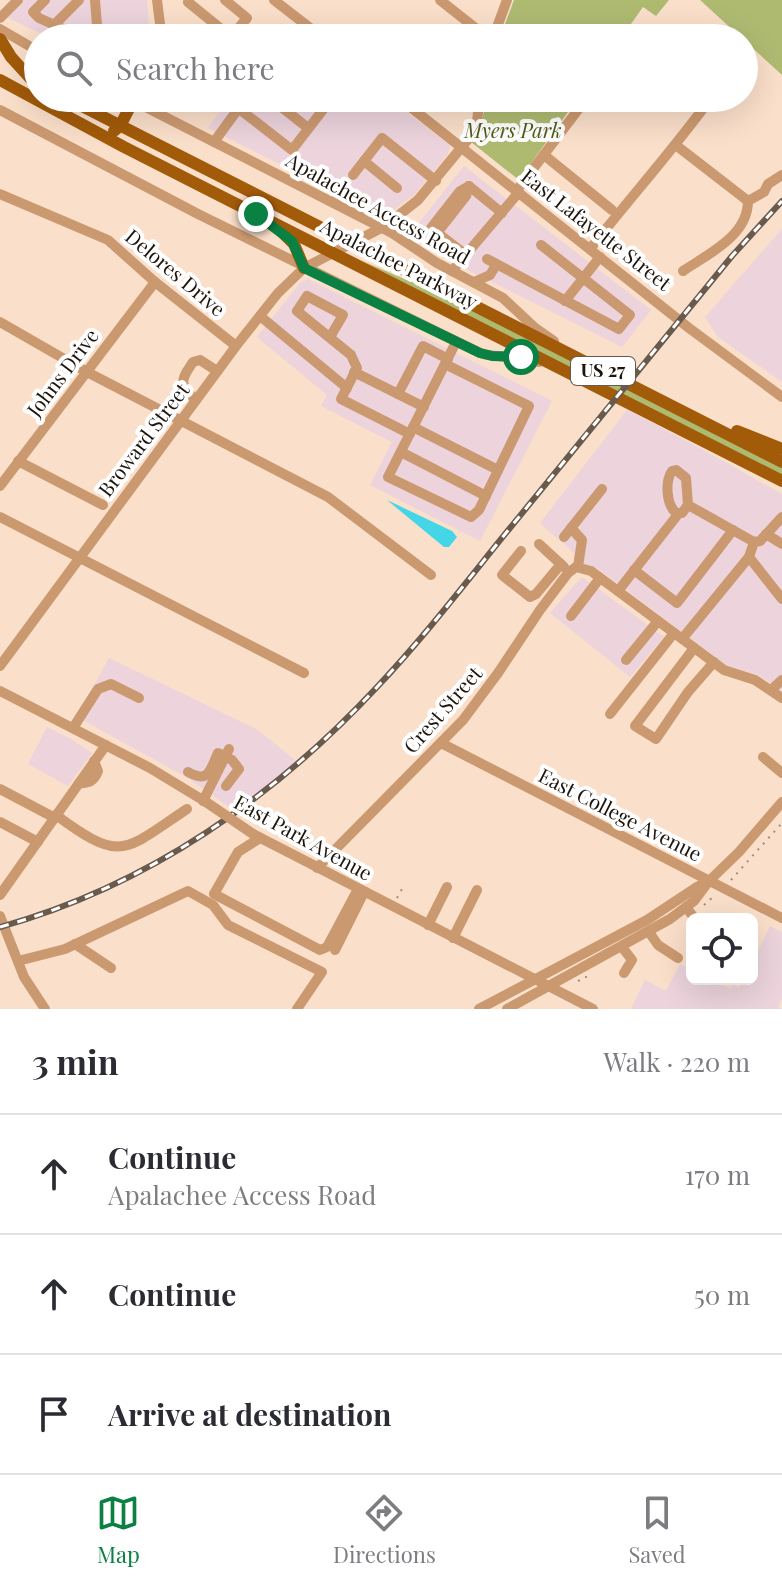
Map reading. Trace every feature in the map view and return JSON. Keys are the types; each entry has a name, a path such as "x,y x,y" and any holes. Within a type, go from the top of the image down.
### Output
{"main road":[{"path":"0,39 24,71"},
{"path":"0,62 24,75"},
{"name":"Apalachee Parkway","path":"0,80 24,93"},
{"name":"Apalachee Parkway","path":"59,112 779,480"},
{"name":"Apalachee Parkway","path":"93,112 782,462"},
{"path":"94,131 107,133 120,126 126,112"},
{"path":"256,214 292,241 304,268"},
{"path":"658,399 782,449"}],"street":[{"path":"0,18 18,0"},
{"path":"45,0 33,12 52,24"},
{"path":"55,24 79,0"},
{"path":"95,0 97,24"},
{"path":"157,0 160,24"},
{"path":"189,0 215,24"},
{"path":"225,0 247,18 242,24"},
{"path":"274,0 305,24"},
{"path":"440,0 472,24"},
{"path":"497,24 507,0"},
{"path":"0,29 24,43"},
{"path":"0,110 304,268 484,355 533,360 593,385"},
{"name":"Apalachee Access Road","path":"157,112 382,228 452,271 494,292 512,304 538,330 600,370"},
{"path":"214,142 235,112"},
{"path":"243,112 292,150 321,112"},
{"path":"288,112 308,128"},
{"name":"East Lafayette Street","path":"417,112 689,328 779,392"},
{"name":"Broward Street","path":"0,666 260,316 304,268 382,228 414,204 436,181 475,129 478,112"},
{"path":"452,271 502,213 576,112"},
{"path":"590,249 648,175 677,146 701,112"},
{"path":"353,175 382,138 436,181"},
{"path":"677,146 748,201"},
{"path":"544,155 612,210"},
{"path":"364,161 397,188"},
{"path":"748,201 764,192 768,184 782,175"},
{"path":"334,203 345,185"},
{"path":"466,255 434,230 460,191 469,186 502,213"},
{"name":"Delores Drive","path":"0,194 108,240 236,346"},
{"path":"683,271 737,231 748,213 748,201"},
{"path":"491,266 619,329 630,315 541,245"},
{"path":"565,301 600,257"},
{"path":"474,282 491,266"},
{"path":"491,266 494,292"},
{"name":"Johns Drive","path":"0,486 155,282"},
{"path":"330,337 343,315 307,296 297,311 356,362 341,399 498,470"},
{"path":"260,316 347,388"},
{"path":"0,322 87,372 328,497 431,575"},
{"path":"398,394 423,346 447,361 529,406 476,515 467,516 388,477 412,431 447,361 456,342"},
{"path":"196,400 183,385 183,377 193,362 200,360 217,371"},
{"path":"354,372 424,407"},
{"path":"401,452 486,496"},
{"path":"18,461 103,505"},
{"path":"618,591 679,513 687,510 686,478 682,473 672,471 667,479 670,507 679,513"},
{"path":"521,551 502,575 530,597 573,568 582,540 568,532 602,489"},
{"path":"688,505 754,542 760,541 782,517"},
{"path":"0,517 304,673"},
{"path":"634,570 677,603 733,530"},
{"path":"766,534 782,544"},
{"path":"610,714 749,557 754,542"},
{"path":"539,544 573,568 600,578 724,670 755,680 782,698"},
{"path":"749,557 782,599"},
{"name":"Crest Street","path":"317,868 463,720 573,568"},
{"path":"571,616 600,578"},
{"path":"536,594 546,602"},
{"path":"626,660 658,621"},
{"path":"694,648 635,726 656,739 688,692 714,662"},
{"path":"771,690 782,680"},
{"path":"73,728 98,689 111,684 139,698"},
{"name":"East Park Avenue","path":"0,691 150,768 256,836 550,987 575,1005 593,1009"},
{"name":"East College Avenue","path":"441,743 782,918"},
{"path":"0,895 106,745"},
{"path":"188,772 197,778 203,777 208,774 218,753 227,753"},
{"path":"204,802 227,753"},
{"path":"226,786 239,769 227,753"},
{"path":"763,757 782,773"},
{"path":"0,789 56,817 86,837 114,848 138,842 187,809"},
{"path":"507,1009 649,932 686,907 782,802"},
{"path":"0,822 38,842"},
{"path":"256,836 238,852 214,894 320,950 327,947 361,890"},
{"path":"479,1009 647,920 709,881"},
{"path":"428,925 447,887"},
{"path":"335,950 361,890"},
{"path":"453,938 477,890"},
{"path":"18,961 75,944 188,891 213,905 228,925 322,972 297,1009"},
{"path":"686,907 690,913"},
{"path":"0,916 24,977 45,1009"},
{"path":"649,932 658,945 678,958"},
{"path":"75,944 111,968"},
{"path":"622,947 632,960 624,973"}],"path":[{"path":"729,882 782,823"},
{"path":"397,899 403,887"}],"shaded area":[{"path":"23,0 147,0 149,24 24,26 6,17"},
{"path":"220,112 406,112 450,145 448,154 415,194 385,217 208,128"},
{"path":"464,166 651,310 622,347 454,263 411,233"},
{"path":"782,229 782,382 718,337 705,317"},
{"path":"308,279 552,401 480,541 370,485 392,442 321,406 327,395 257,337 300,283"},
{"path":"627,410 782,494 782,691 758,675 726,665 597,568 573,564 575,554 540,523"},
{"path":"582,577 664,637 630,677 550,613"},
{"path":"109,658 258,730 296,761 235,811 186,777 77,717"},
{"path":"47,727 92,753 68,786 28,764"},
{"path":"770,926 782,932 780,1009 631,1009 645,980 666,991 680,964 686,967 686,985 723,985 731,989 733,985 739,988 741,985 758,985 758,951"}],"green space":[{"path":"514,0 669,0 656,16 643,7 631,24 505,24"},
{"path":"700,0 782,0 782,75 758,53 758,24 726,24"},
{"name":"Myers Park","path":"484,112 568,112 519,180 471,142 480,129"},
{"path":"360,260 435,292 782,468 782,476"}],"water":[{"path":"387,500 452,531 457,537 449,547 444,547"}],"railway":[{"path":"0,927 107,888 157,862 206,833 252,800 338,727 429,628 732,256 782,201"}],"route":[{"path":"256,214 292,241 304,268 480,353 521,357"}]}
